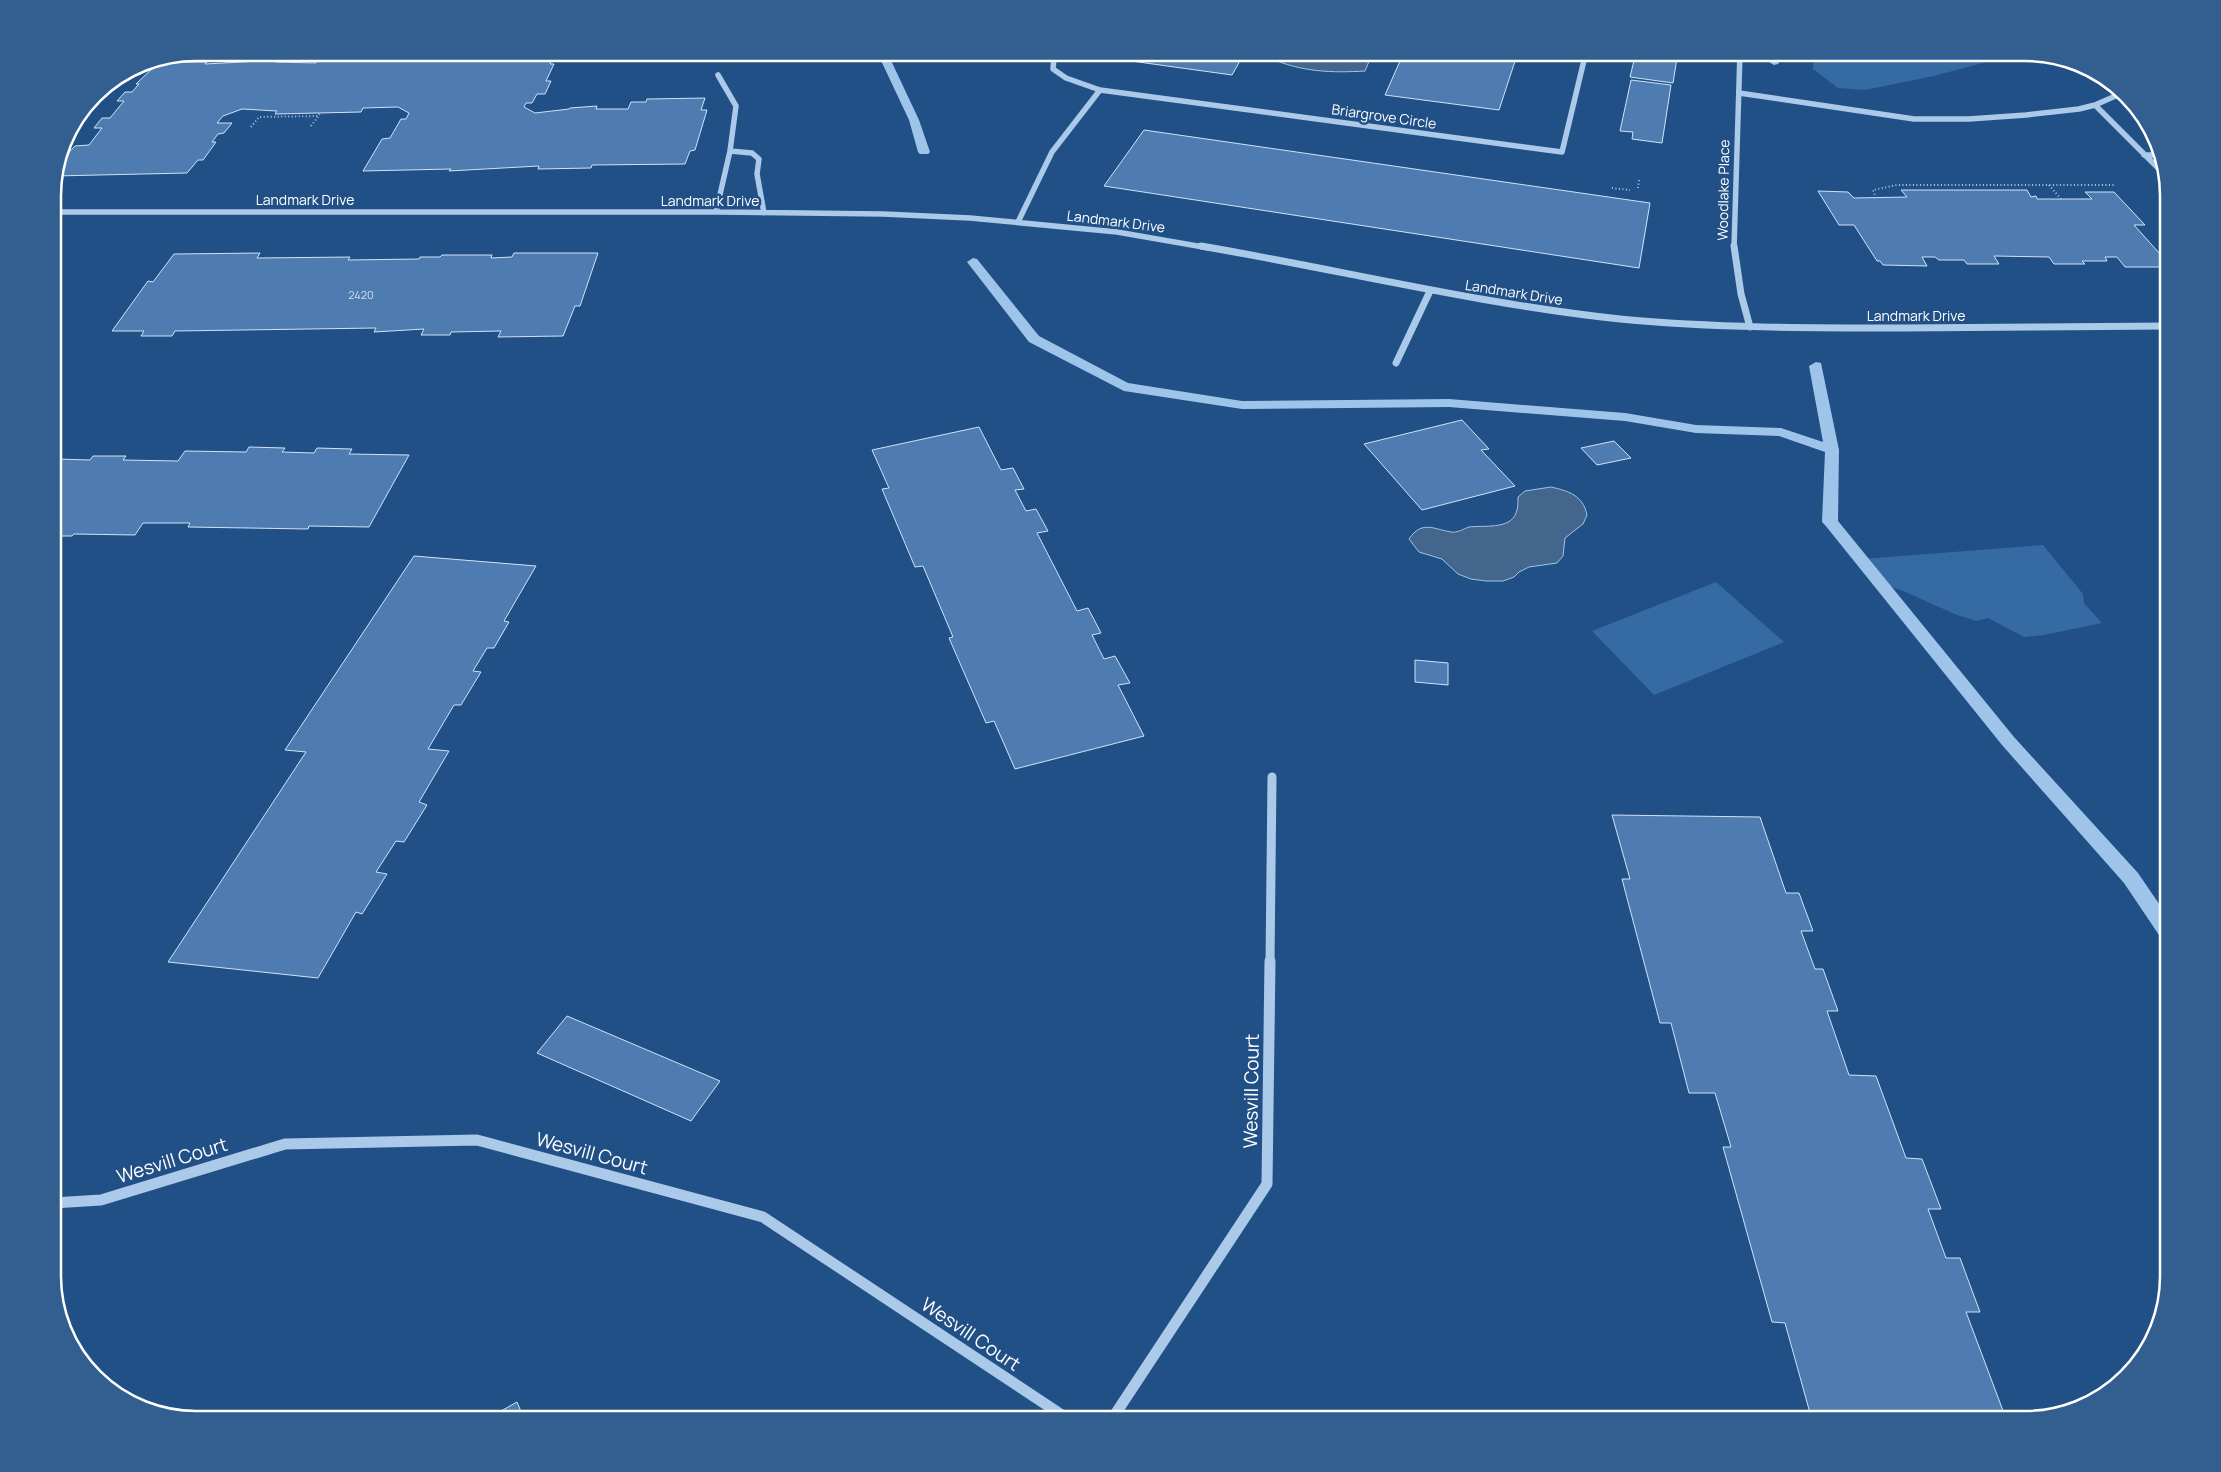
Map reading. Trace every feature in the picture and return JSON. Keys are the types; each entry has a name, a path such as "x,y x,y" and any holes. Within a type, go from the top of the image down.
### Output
{"street":[{"name":"Briargrove Circle","path":"1054,62 1053,69 1066,78 1100,90 1562,152 1584,61"},
{"name":"Woodlake Place","path":"1740,61 1733,241 1741,294 1750,327"},
{"path":"716,212 730,151 736,106 718,74"},
{"path":"1018,222 1052,152 1100,90"},
{"path":"1739,93 1914,119 1969,119 2079,109 2095,105 2115,96"},
{"path":"2095,105 2156,166"},
{"path":"730,151 752,153 759,159 757,174 764,213"},
{"name":"Landmark Drive","path":"62,212 716,212 883,214 970,218 1117,232 1241,253 1430,291 1622,320 1750,327 2160,326"},
{"path":"1396,362 1430,291"},
{"name":"Wesvill Court","path":"1118,1411 1267,1184 1272,777"},
{"name":"Wesvill Court","path":"62,1202 101,1200 285,1144 477,1140 763,1217 1054,1411"}],"lane":[{"path":"2144,154 2153,155"}],"path":[{"path":"312,126 320,113"},
{"path":"251,127 259,117 318,116"},
{"path":"1638,188 1639,180"},
{"path":"1876,198 1873,190 1897,185 2116,185"},
{"path":"2049,185 2062,199"},
{"path":"1612,188 1630,190"}],"shaded area":[{"path":"1278,61 1369,61 1365,71 1341,72 1305,69"},
{"path":"1813,61 1990,61 1934,76 1865,90 1838,88 1813,69"},
{"path":"1551,487 1569,492 1578,498 1585,508 1587,515 1583,524 1565,538 1563,556 1557,563 1529,567 1514,577 1503,581 1471,579 1458,574 1442,559 1419,552 1409,539 1419,529 1428,527 1454,532 1469,527 1496,526 1508,522 1516,513 1518,497 1525,491"},
{"path":"2043,545 2083,594 2084,603 2102,623 2044,635 2024,637 1988,618 1977,621 1957,615 1901,590 1884,585 1863,559"},
{"path":"1716,582 1784,642 1654,695 1592,631"}],"building":[{"path":"1135,61 1240,61 1232,75"},
{"path":"1400,61 1515,61 1499,110 1385,95"},
{"path":"1634,61 1677,61 1673,83 1630,77"},
{"path":"187,62 207,62 205,64 242,62 551,62 550,64 554,64 546,81 551,81 545,94 537,94 532,103 526,103 524,107 535,113 597,106 596,109 628,109 631,102 646,102 647,99 705,98 701,110 707,110 695,150 690,151 685,164 592,165 591,168 538,169 539,166 449,171 451,169 363,171 382,139 390,138 401,119 406,119 409,113 398,107 363,108 361,112 275,114 277,111 242,109 223,116 217,123 232,123 224,133 218,134 212,142 216,142 203,160 198,160 187,173 63,176 69,152 75,146 89,145 102,128 94,128 102,118 110,118 124,101 117,101 125,92 132,92 139,84 136,84 153,68"},
{"path":"1631,80 1671,85 1662,143 1632,139 1633,132 1620,131"},
{"path":"1144,130 1650,203 1639,268 1104,186"},
{"path":"1901,190 2027,190 2031,197 2036,196 2037,199 2092,199 2085,192 2114,192 2145,225 2134,225 2160,254 2160,267 2125,267 2117,257 2105,257 2107,261 2082,261 2085,264 2054,264 2049,257 1994,256 1999,264 1967,264 1964,260 1939,260 1935,257 1922,257 1927,266 1883,265 1880,261 1877,261 1854,225 1839,225 1818,191 1848,192 1854,198 1907,197"},
{"path":"260,253 257,258 350,257 348,260 419,259 420,257 440,257 442,255 492,255 491,258 512,257 514,253 598,253 580,306 575,306 563,336 498,337 501,331 421,335 424,329 374,332 376,328 175,331 172,336 141,336 144,331 112,331 148,281 153,282 174,254"},
{"path":"1462,420 1489,449 1481,450 1515,486 1422,510 1364,444"},
{"path":"979,427 1001,470 1013,468 1024,489 1015,490 1026,511 1036,509 1048,531 1037,533 1077,611 1088,608 1101,633 1092,635 1104,659 1115,656 1130,683 1118,685 1144,736 1015,769 994,721 986,723 949,638 953,637 923,566 915,567 882,489 889,488 872,450"},
{"path":"1614,441 1631,458 1597,465 1581,448"},
{"path":"249,447 285,448 282,452 314,453 317,448 352,449 349,454 409,455 369,527 309,526 308,529 188,527 190,523 143,523 135,535 74,534 72,536 62,536 62,459 90,460 93,456 126,456 123,460 178,461 185,451 246,452"},
{"path":"414,556 536,566 504,621 509,622 494,648 487,648 473,671 481,672 461,705 454,705 428,749 449,751 419,802 427,805 404,842 396,841 376,872 387,874 362,914 356,912 318,978 168,962 306,752 285,750"},
{"path":"1415,660 1448,663 1448,685 1415,682"},
{"path":"1612,815 1760,817 1786,893 1799,893 1813,931 1801,931 1815,969 1823,969 1838,1011 1827,1011 1849,1075 1876,1076 1906,1158 1922,1159 1941,1209 1928,1209 1946,1258 1960,1258 1980,1312 1966,1312 2003,1411 1809,1411 1785,1323 1772,1322 1723,1147 1731,1147 1715,1093 1689,1093 1671,1023 1660,1023 1622,879 1630,879"},
{"path":"567,1016 720,1081 691,1121 537,1053"},
{"path":"517,1402 521,1411 501,1411"}],"waterway":[{"path":"887,62 914,120 924,152"},
{"path":"973,262 1034,339 1124,387 1242,405 1449,403 1625,417 1696,429 1781,432 1832,450"},
{"path":"1816,366 1832,450"},
{"path":"1832,450 1830,522 2008,741 2131,878 2160,920"}]}
